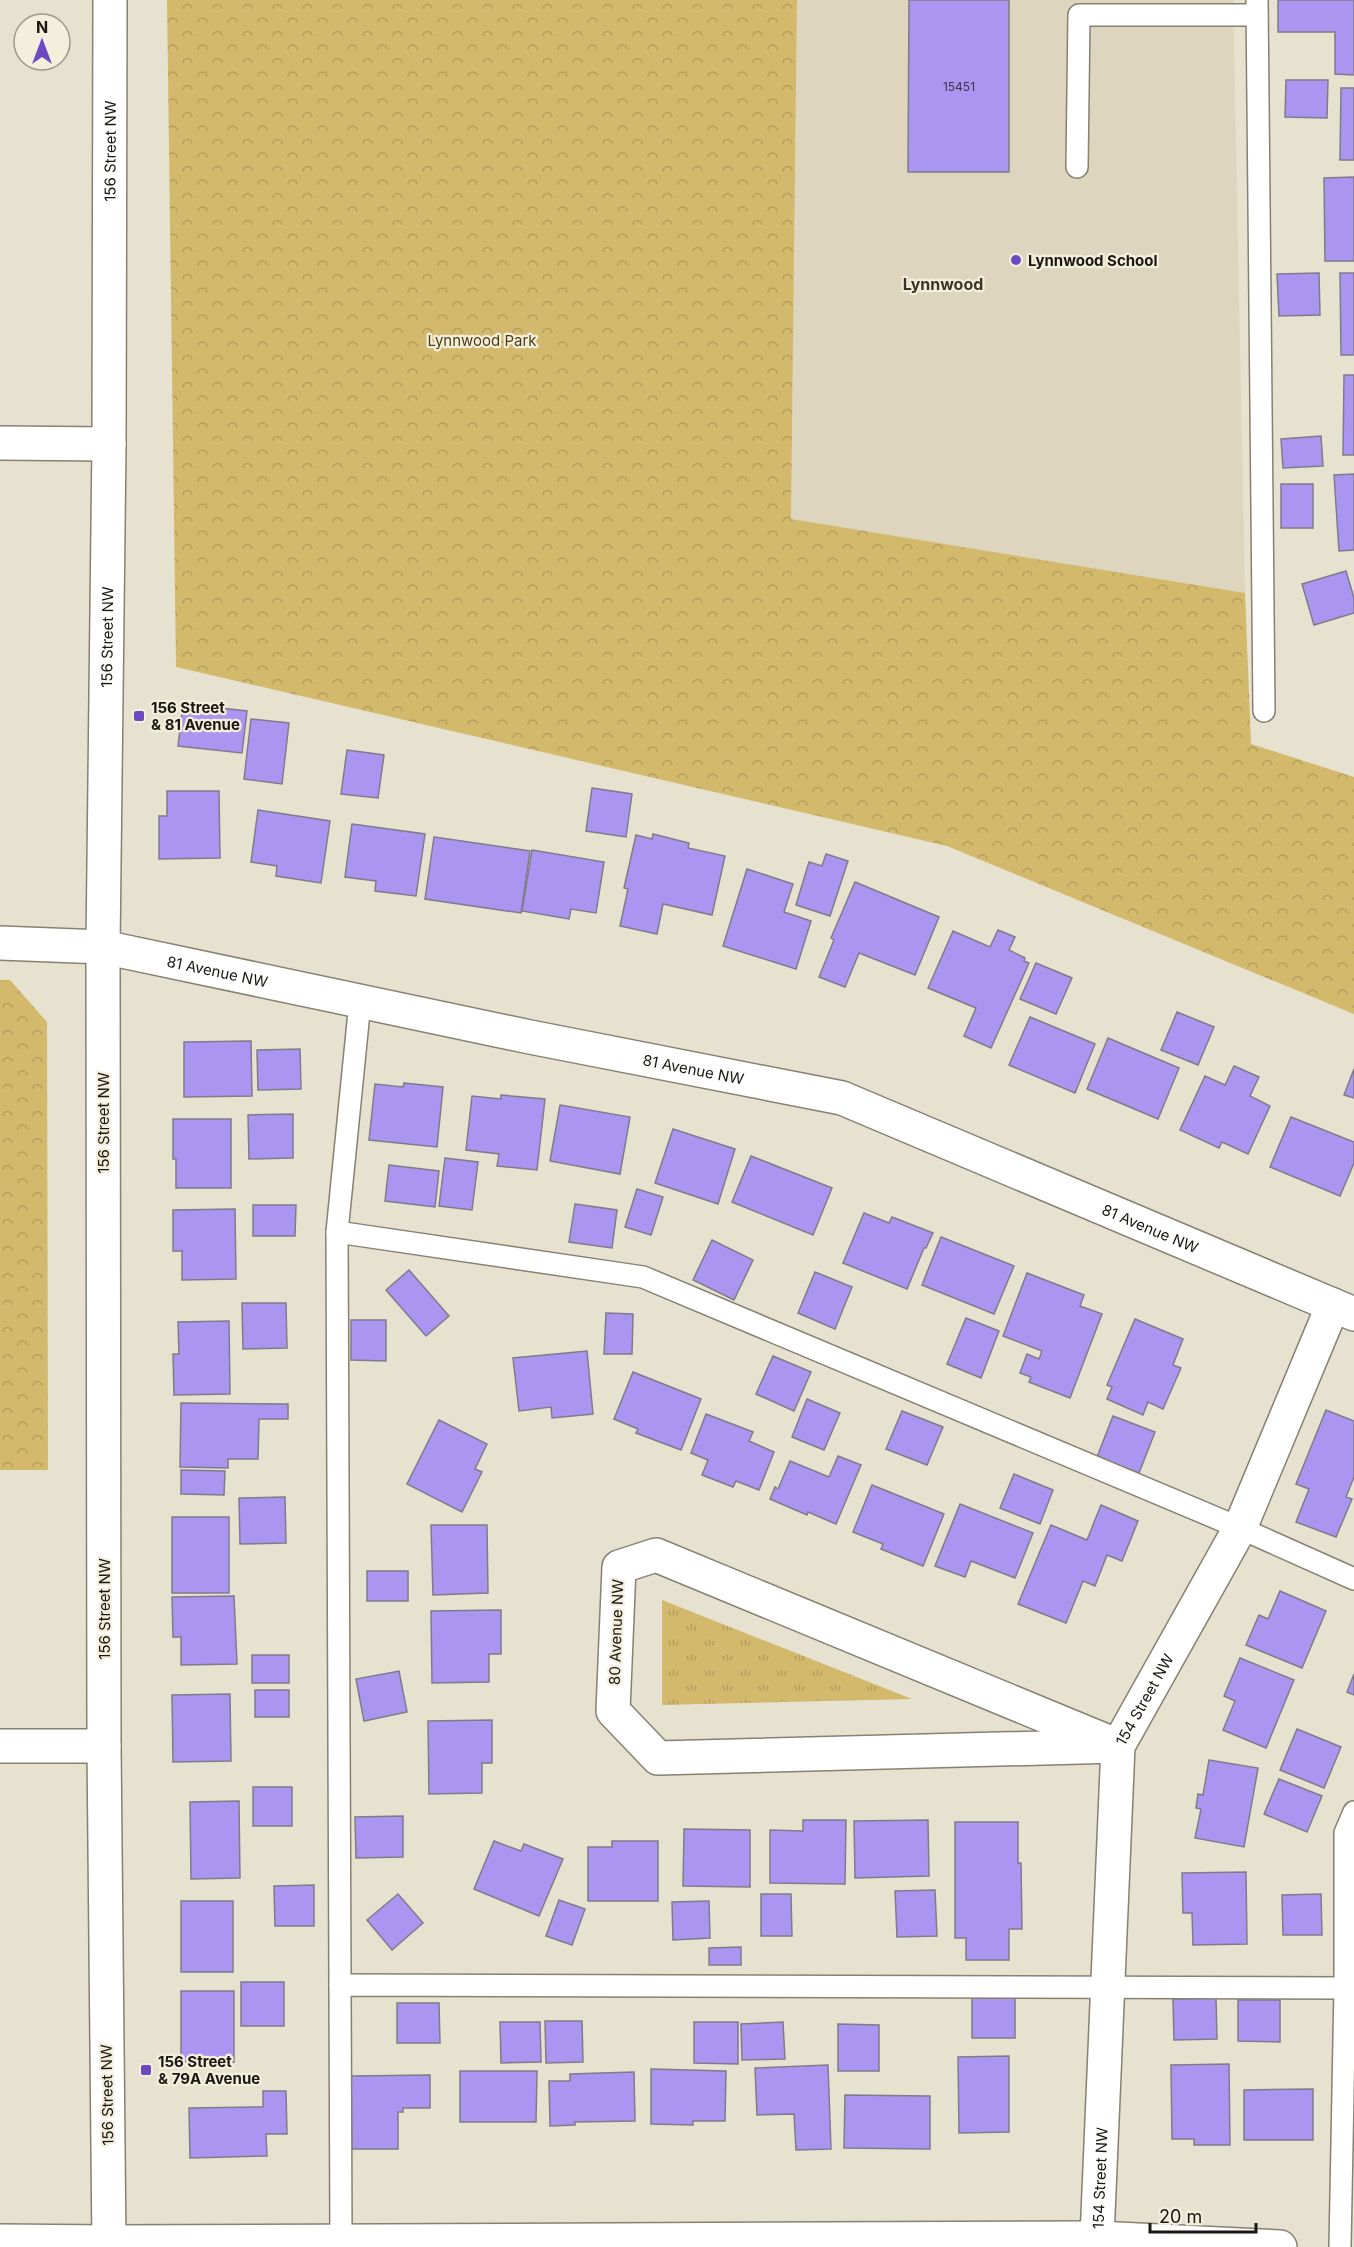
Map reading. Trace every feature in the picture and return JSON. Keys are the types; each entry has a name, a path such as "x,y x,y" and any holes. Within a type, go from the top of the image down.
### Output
{"street":[{"name":"156 Street NW","path":"109,2245 104,1746 103,947 109,444 110,0"},
{"path":"0,443 109,444"},
{"name":"81 Avenue NW","path":"0,943 103,947 530,1037 842,1098 1343,1309"},
{"name":"154 Street NW","path":"1097,2238 1118,1746 1240,1528 1343,1309"},
{"name":"80 Avenue NW","path":"656,1555 1118,1746 658,1758 613,1711 619,1566 656,1555"},
{"path":"0,1746 104,1746"},
{"path":"0,2241 109,2245 1097,2238 1280,2247"}],"lane":[{"path":"1077,167 1079,15 1257,7 1264,711"},
{"path":"340,2242 337,1232 360,1002"},
{"path":"337,1232 643,1277 1240,1528 1354,1579"},
{"path":"1340,2247 1345,1988 1345,1833 1354,1812"},
{"path":"339,1985 1345,1988"}],"shaded area":[{"name":"Lynnwood School","path":"797,0 1233,0 1245,593 791,520"}],"green space":[{"name":"Lynnwood Park","path":"167,0 797,0 791,519 1245,593 1251,744 1354,777 1354,1014 947,846 176,667"},
{"path":"0,980 10,980 47,1022 48,1470 0,1470"},
{"path":"662,1600 912,1699 662,1705"}],"building":[{"path":"909,0 1009,0 1009,172 908,172"},
{"path":"1278,0 1354,0 1354,75 1335,74 1335,32 1278,32"},
{"path":"1286,80 1328,80 1327,118 1285,117"},
{"path":"1341,88 1354,88 1354,160 1340,160"},
{"path":"1354,177 1354,261 1325,261 1324,178"},
{"path":"1319,273 1320,315 1279,316 1277,274"},
{"path":"1340,273 1354,273 1354,355 1341,355"},
{"path":"1344,375 1354,375 1354,455 1343,455"},
{"path":"1321,436 1323,466 1283,468 1281,439"},
{"path":"1354,474 1354,550 1339,551 1334,475"},
{"path":"1281,484 1313,484 1313,528 1281,528"},
{"path":"1346,571 1354,598 1354,613 1314,625 1302,584"},
{"path":"183,704 247,711 242,753 178,746"},
{"path":"251,719 289,723 282,784 244,779"},
{"path":"347,750 384,755 378,798 341,794"},
{"path":"592,788 632,794 626,837 586,831"},
{"path":"167,791 219,791 220,858 159,859 159,816 167,816"},
{"path":"258,810 330,821 321,883 276,876 277,866 251,862"},
{"path":"352,824 425,834 416,896 375,891 376,881 345,877"},
{"path":"653,834 689,843 688,848 725,856 712,915 663,904 657,934 620,926 628,889 624,888 636,835 652,839"},
{"path":"434,837 530,851 521,913 425,899"},
{"path":"532,850 604,862 596,913 571,909 569,919 522,911"},
{"path":"826,854 848,861 830,916 796,905 809,862 822,866"},
{"path":"747,869 793,884 784,912 811,921 796,969 723,946"},
{"path":"855,882 939,917 915,975 859,953 845,987 819,977 834,940 831,938"},
{"path":"998,930 1015,937 1009,950 1025,958 1024,961 1029,963 991,1048 964,1036 976,1008 928,988 953,931 990,947"},
{"path":"1036,963 1072,978 1056,1014 1020,999"},
{"path":"1177,1012 1214,1027 1198,1065 1161,1050"},
{"path":"1030,1017 1095,1044 1075,1093 1009,1065"},
{"path":"1108,1038 1179,1068 1158,1119 1087,1089"},
{"path":"251,1041 252,1096 184,1097 184,1042"},
{"path":"300,1049 301,1089 258,1090 257,1050"},
{"path":"1234,1066 1259,1077 1250,1096 1270,1106 1248,1154 1222,1142 1219,1148 1180,1130 1205,1076 1225,1085"},
{"path":"1354,1069 1354,1098 1344,1095"},
{"path":"404,1083 443,1087 437,1147 369,1140 375,1084 403,1087"},
{"path":"501,1095 545,1099 537,1170 497,1166 499,1154 466,1150 472,1096 501,1099"},
{"path":"560,1105 630,1117 620,1174 550,1161"},
{"path":"293,1114 293,1158 249,1159 248,1115"},
{"path":"1291,1117 1354,1142 1354,1163 1340,1196 1270,1167"},
{"path":"173,1119 231,1119 231,1188 176,1188"},
{"path":"673,1129 735,1149 718,1204 655,1183"},
{"path":"751,1156 832,1188 813,1235 732,1202"},
{"path":"445,1158 478,1162 472,1210 439,1206"},
{"path":"389,1165 439,1171 435,1207 385,1201"},
{"path":"637,1189 663,1197 651,1235 625,1227"},
{"path":"575,1204 617,1210 612,1248 569,1242"},
{"path":"253,1205 296,1205 295,1236 253,1236"},
{"path":"235,1209 236,1279 182,1280 182,1251 173,1251 173,1210"},
{"path":"864,1213 889,1223 892,1217 933,1233 924,1248 907,1289 843,1263"},
{"path":"941,1237 1014,1266 994,1314 922,1285"},
{"path":"712,1240 753,1260 734,1300 693,1280"},
{"path":"409,1270 449,1316 426,1336 386,1290"},
{"path":"815,1272 852,1287 835,1329 798,1313"},
{"path":"1027,1273 1084,1295 1080,1306 1102,1314 1070,1398 1029,1382 1031,1377 1020,1373 1027,1354 1039,1359 1042,1351 1003,1336"},
{"path":"242,1303 286,1303 287,1348 243,1349"},
{"path":"606,1313 633,1314 632,1354 604,1354"},
{"path":"966,1318 999,1331 981,1378 947,1364"},
{"path":"1135,1319 1183,1339 1173,1365 1181,1368 1163,1409 1148,1402 1143,1415 1107,1399 1112,1387 1107,1385"},
{"path":"351,1320 386,1320 386,1361 351,1360"},
{"path":"229,1321 230,1394 174,1395 173,1354 179,1354 178,1322"},
{"path":"587,1351 593,1414 552,1418 551,1407 519,1411 513,1358"},
{"path":"773,1356 811,1372 794,1411 756,1394"},
{"path":"633,1372 701,1399 681,1450 636,1433 638,1429 614,1419"},
{"path":"807,1399 840,1413 824,1450 792,1437"},
{"path":"181,1403 288,1404 288,1419 259,1419 258,1459 228,1459 228,1468 180,1467"},
{"path":"1326,1410 1354,1421 1354,1477 1346,1497 1352,1499 1336,1537 1296,1522 1309,1489 1296,1484"},
{"path":"902,1411 943,1427 927,1465 886,1449"},
{"path":"706,1414 753,1432 749,1441 774,1452 759,1490 736,1481 733,1487 702,1475 708,1460 691,1453"},
{"path":"1113,1416 1155,1432 1139,1473 1097,1457"},
{"path":"439,1420 487,1444 475,1469 482,1472 462,1512 407,1484"},
{"path":"838,1456 861,1465 836,1524 808,1512 807,1515 770,1499 775,1487 778,1489 790,1461 829,1477"},
{"path":"181,1470 225,1471 224,1495 181,1494"},
{"path":"1014,1474 1053,1490 1040,1524 1000,1508"},
{"path":"872,1485 944,1514 923,1566 881,1549 883,1544 853,1532"},
{"path":"285,1497 286,1543 240,1544 239,1498"},
{"path":"960,1504 1033,1533 1015,1578 971,1561 965,1577 935,1566"},
{"path":"1101,1505 1138,1521 1122,1561 1107,1555 1095,1586 1083,1581 1066,1623 1018,1604 1051,1525 1087,1540"},
{"path":"172,1517 229,1517 229,1593 172,1593"},
{"path":"431,1525 487,1525 488,1593 433,1595"},
{"path":"367,1571 408,1571 408,1601 367,1601"},
{"path":"1280,1591 1326,1611 1302,1668 1246,1645 1259,1615 1268,1619"},
{"path":"234,1596 237,1664 181,1665 181,1637 173,1637 172,1597"},
{"path":"501,1610 501,1654 489,1654 489,1682 432,1683 431,1611"},
{"path":"252,1655 289,1655 289,1683 252,1683"},
{"path":"1240,1658 1294,1680 1266,1748 1223,1730 1235,1701 1224,1696"},
{"path":"399,1671 407,1712 364,1721 356,1679"},
{"path":"1354,1674 1354,1695 1347,1692"},
{"path":"255,1690 289,1690 289,1717 255,1717"},
{"path":"230,1694 231,1761 173,1762 172,1695"},
{"path":"492,1720 492,1763 482,1763 482,1793 429,1794 428,1721"},
{"path":"1297,1729 1341,1747 1324,1788 1280,1770"},
{"path":"1209,1760 1258,1768 1244,1847 1195,1838 1201,1809 1196,1808 1198,1794 1203,1795"},
{"path":"1279,1779 1322,1796 1307,1832 1264,1814"},
{"path":"253,1787 292,1787 292,1826 253,1826"},
{"path":"239,1801 240,1878 191,1879 190,1802"},
{"path":"403,1816 403,1857 356,1858 355,1817"},
{"path":"803,1820 846,1820 845,1884 770,1883 770,1830 803,1831"},
{"path":"928,1820 929,1876 855,1878 854,1821"},
{"path":"955,1822 1018,1822 1022,1929 1009,1929 1009,1960 966,1960 966,1938 955,1938"},
{"path":"684,1829 750,1830 750,1887 683,1886"},
{"path":"494,1841 521,1851 524,1844 563,1859 539,1916 474,1889"},
{"path":"612,1841 658,1841 658,1901 588,1901 588,1847 612,1847"},
{"path":"1246,1872 1247,1944 1193,1945 1192,1913 1183,1913 1182,1873"},
{"path":"314,1885 314,1926 275,1926 274,1886"},
{"path":"935,1890 937,1936 897,1937 895,1891"},
{"path":"398,1894 423,1923 392,1950 367,1920"},
{"path":"761,1894 791,1894 792,1936 761,1936"},
{"path":"1321,1894 1322,1935 1283,1935 1282,1895"},
{"path":"559,1900 585,1909 572,1945 546,1936"},
{"path":"181,1901 233,1901 233,1972 181,1972"},
{"path":"709,1901 710,1938 673,1940 672,1902"},
{"path":"741,1947 741,1965 709,1965 709,1948"},
{"path":"241,1982 284,1982 284,2026 241,2026"},
{"path":"181,1991 234,1991 234,2062 181,2062"},
{"path":"972,1998 1015,1998 1015,2038 972,2038"},
{"path":"1216,1998 1217,2039 1174,2040 1173,1999"},
{"path":"1238,2000 1280,2000 1280,2042 1238,2041"},
{"path":"397,2003 439,2003 440,2043 397,2043"},
{"path":"545,2021 582,2021 583,2062 546,2063"},
{"path":"500,2022 540,2022 541,2062 501,2063"},
{"path":"694,2022 738,2022 738,2064 694,2063"},
{"path":"783,2022 785,2059 742,2060 741,2024"},
{"path":"838,2024 879,2025 879,2071 838,2071"},
{"path":"1009,2056 1009,2132 959,2133 958,2057"},
{"path":"1229,2064 1230,2145 1194,2145 1194,2139 1172,2139 1171,2065"},
{"path":"828,2065 831,2149 796,2150 794,2114 757,2115 755,2068"},
{"path":"651,2069 726,2071 725,2121 693,2121 693,2125 651,2124"},
{"path":"460,2071 537,2071 536,2122 460,2122"},
{"path":"634,2072 635,2121 575,2122 575,2125 550,2126 549,2081 570,2081 570,2074"},
{"path":"430,2075 430,2108 403,2108 403,2112 398,2112 398,2149 352,2149 351,2076"},
{"path":"1313,2089 1313,2140 1244,2140 1244,2090"},
{"path":"263,2091 286,2091 287,2134 266,2134 267,2156 190,2158 189,2108 263,2107"},
{"path":"845,2095 930,2096 930,2149 844,2148"}],"place":[{"name":"Lynnwood School","path":"1016,260"},
{"name":"156 Street & 81 Avenue","path":"139,716"},
{"name":"156 Street & 79A Avenue","path":"146,2070"}],"district":[{"name":"Lynnwood","path":"943,284"}]}
